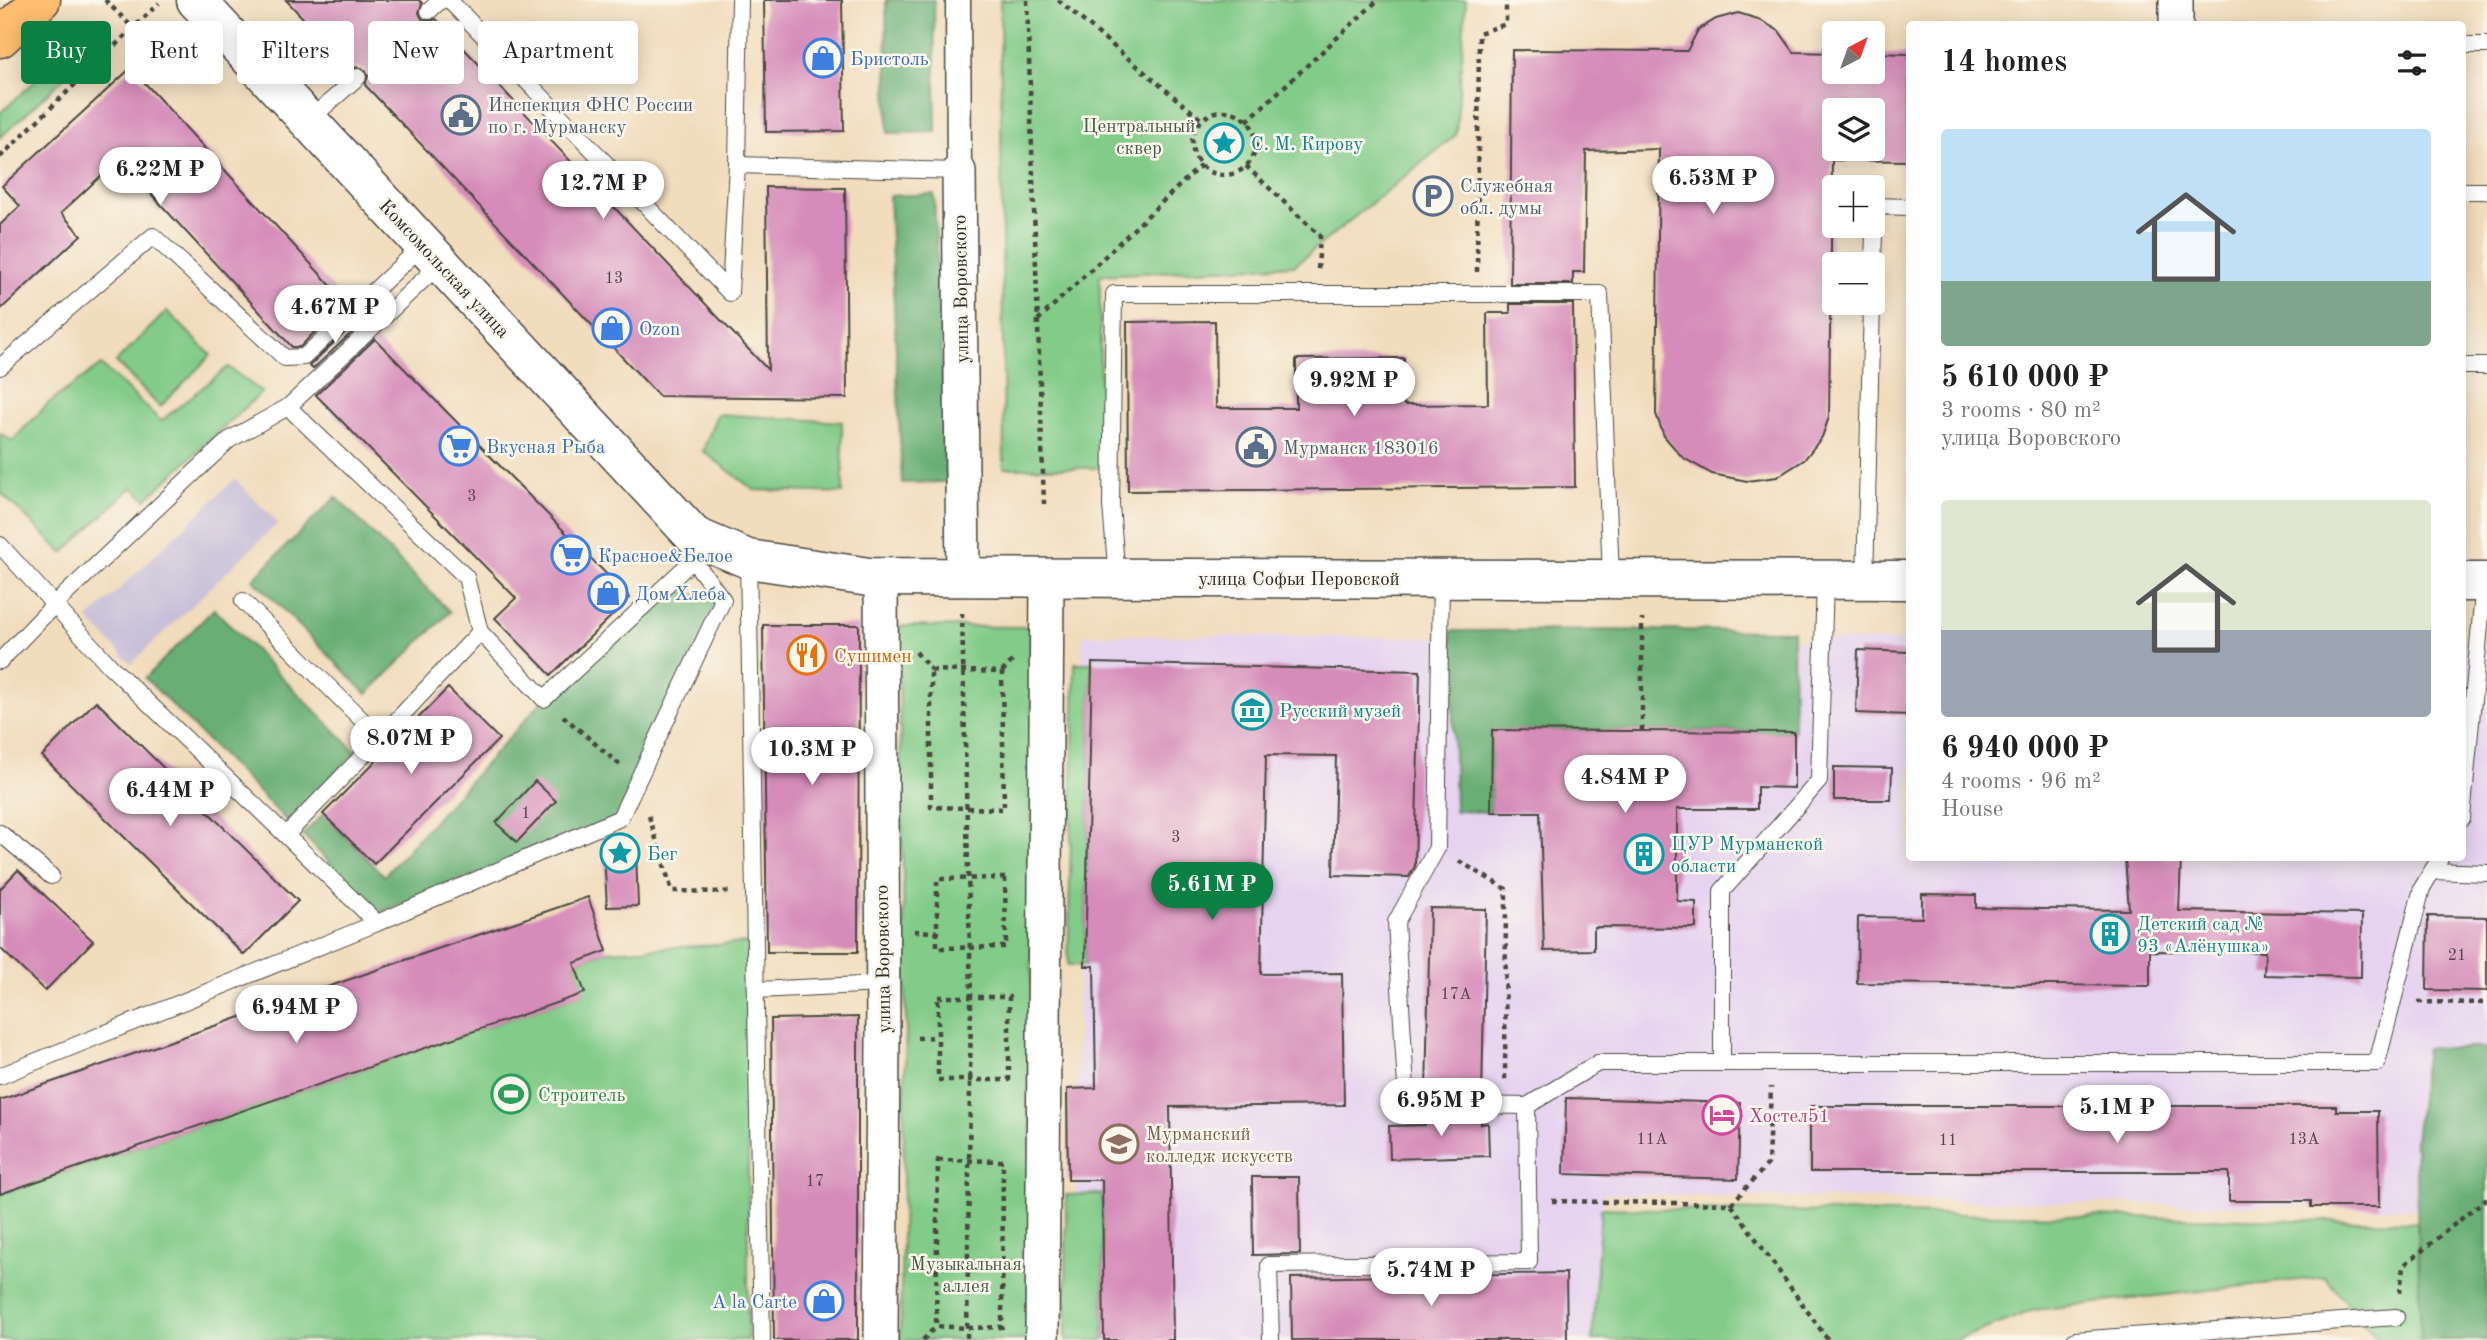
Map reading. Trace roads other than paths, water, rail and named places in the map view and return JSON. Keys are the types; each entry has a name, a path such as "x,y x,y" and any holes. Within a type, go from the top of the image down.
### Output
{"main road":[{"path":"0,38 41,0"}],"street":[{"name":"Комсомольская улица","path":"196,0 432,254 694,548"},
{"name":"улица Воровского","path":"958,0 962,595"},
{"path":"2176,0 2176,21"},
{"name":"улица Софьи Перовской","path":"694,548 748,559 881,577 962,595 1047,578 1906,580"},
{"name":"улица Воровского","path":"881,577 881,1340"},
{"path":"1042,1340 1047,578"}],"lane":[{"path":"449,0 730,293 737,165 740,0"},
{"path":"2466,45 2487,46"},
{"path":"308,121 358,77"},
{"path":"737,165 959,171"},
{"path":"2466,191 2487,191"},
{"path":"1873,252 1875,206 1906,206"},
{"path":"0,368 153,236 285,358 304,356 432,254"},
{"path":"0,661 54,605 229,440 288,407 432,254"},
{"path":"1117,578 1111,505 1114,294 1477,293 1600,294 1612,579"},
{"path":"1865,580 1872,315"},
{"path":"2466,366 2487,366"},
{"path":"0,1076 377,923 620,818 723,600 694,548 544,699 480,632 467,577 288,407"},
{"path":"0,545 110,666 377,923"},
{"path":"748,559 762,1340"},
{"path":"1441,579 1437,848 1396,922 1407,1104 1527,1106 1598,1063 2377,1063 2422,888 2436,864 2487,873"},
{"path":"1721,1063 1722,891 1819,780 1825,580"},
{"path":"2466,759 2478,582"},
{"path":"243,601 380,738"},
{"path":"286,835 480,632"},
{"path":"0,833 51,876"},
{"path":"757,990 882,984"},
{"path":"1271,1340 1269,1265 1529,1262 1527,1106"},
{"path":"2075,1340 2396,1317"}],"place":[{"name":"Бристоль","path":"823,58"},
{"name":"Инспекция ФНС России по г. Мурманску","path":"461,115"},
{"name":"С. М. Кирову","path":"1224,143"},
{"name":"Служебная обл. думы","path":"1433,196"},
{"name":"Ozon","path":"612,328"},
{"name":"Вкусная Рыба","path":"459,446"},
{"name":"Мурманск 183016","path":"1256,447"},
{"name":"Красное&Белое","path":"571,555"},
{"name":"Дом Хлеба","path":"608,593"},
{"name":"Сушимен","path":"807,655"},
{"name":"Русский музей","path":"1252,710"},
{"name":"Бег","path":"620,853"},
{"name":"ЦУР Мурманской области","path":"1644,854"},
{"name":"Детский сад № 93 «Алёнушка»","path":"2110,934"},
{"name":"Строитель","path":"511,1094"},
{"name":"Хостел51","path":"1722,1115"},
{"name":"Мурманский колледж искусств","path":"1119,1144"},
{"name":"A la Carte","path":"824,1301"}],"park label":[{"name":"Центральный сквер","path":"1139,136"},
{"name":"Музыкальная аллея","path":"966,1274"}]}
